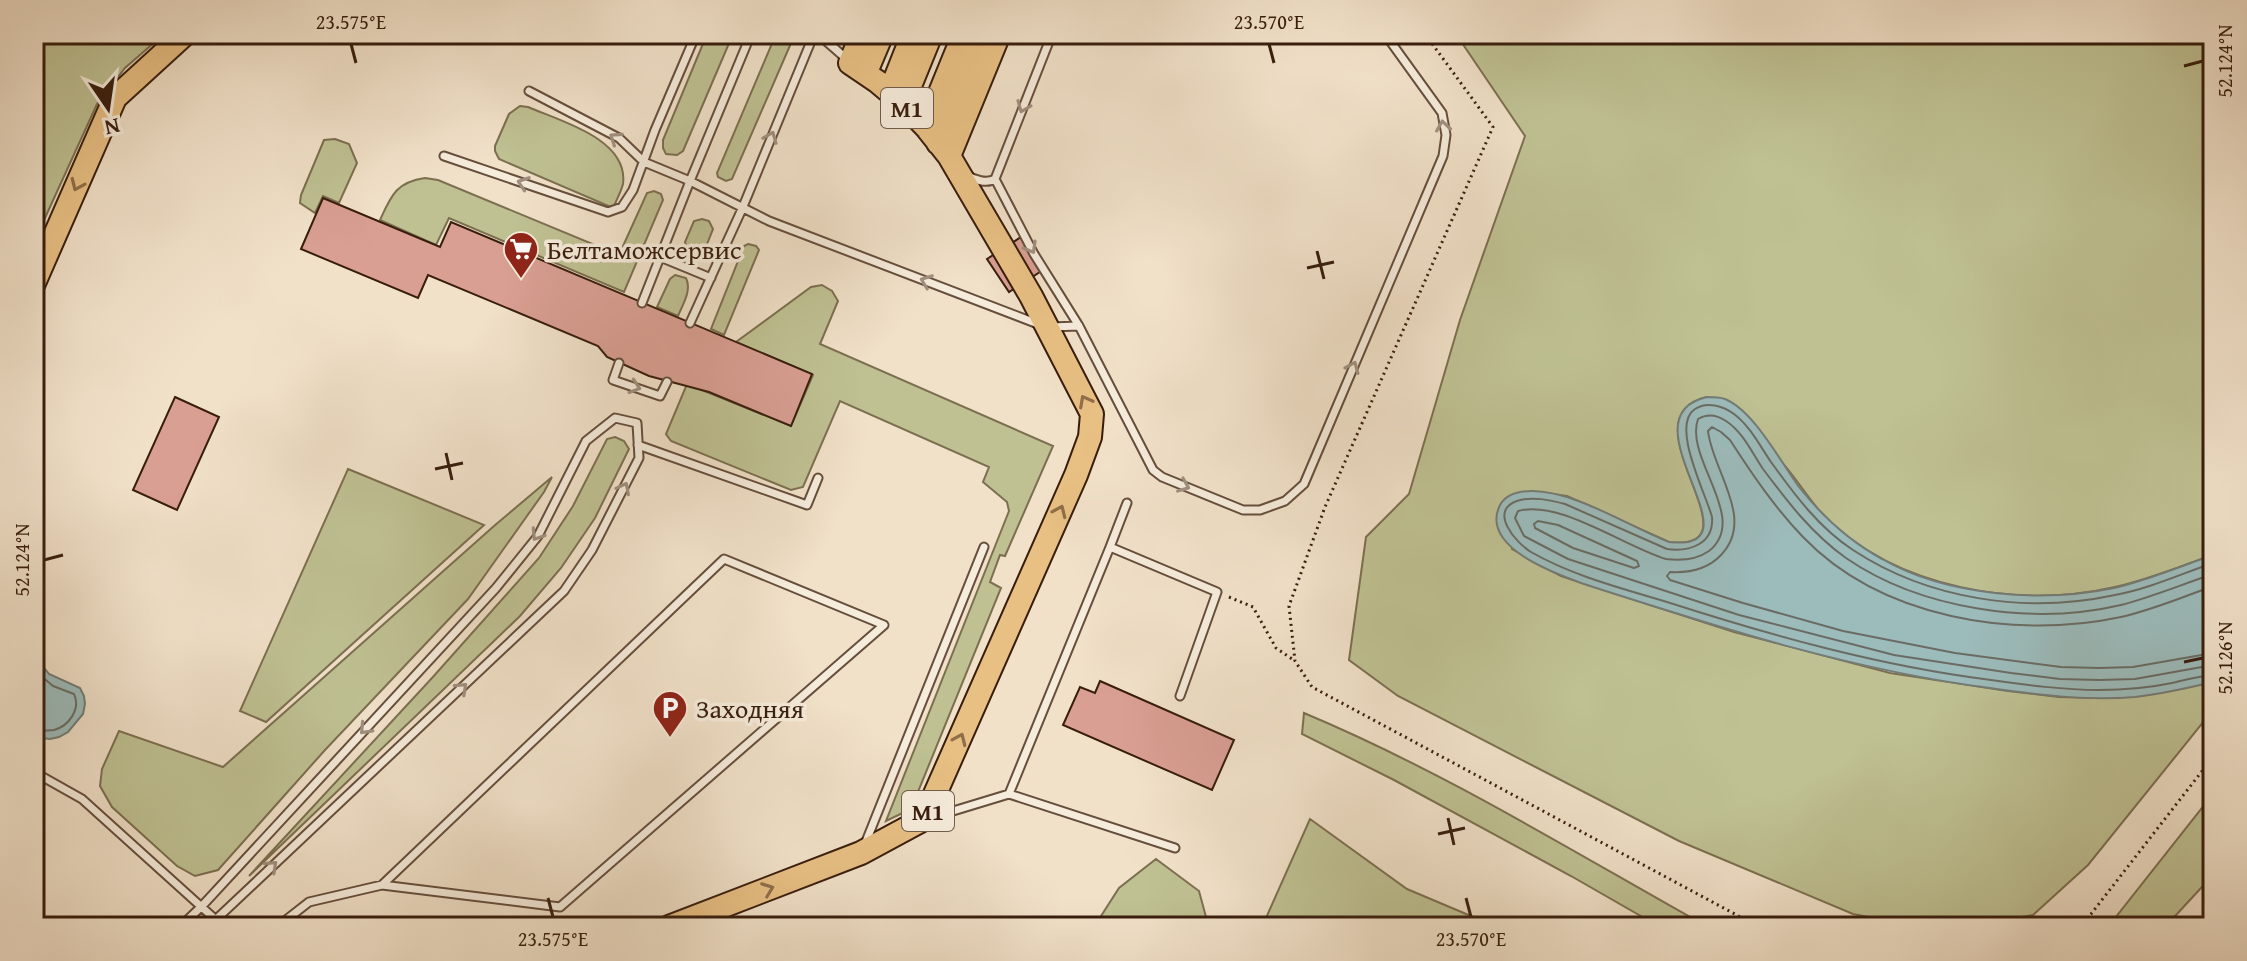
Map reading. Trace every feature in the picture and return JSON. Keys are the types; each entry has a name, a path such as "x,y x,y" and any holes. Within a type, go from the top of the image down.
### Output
{"highway":[{"path":"34,283 115,98 185,34"},
{"path":"862,34 907,112"},
{"name":"М1","path":"669,927 861,853 924,819 1090,437 1092,414 1047,327 907,112 882,34"},
{"name":"М1","path":"898,34 907,112"},
{"name":"М1","path":"907,112 913,34"},
{"name":"М1","path":"907,112 931,34"},
{"name":"М1","path":"907,112 948,34"},
{"name":"М1","path":"907,112 964,34"},
{"name":"М1","path":"907,112 982,34"},
{"name":"М1","path":"907,112 999,34"}],"lane":[{"path":"444,156 608,212 622,207 633,190 696,34"},
{"path":"642,303 751,34"},
{"path":"690,323 816,34 907,112 969,177 991,182 995,179 1052,34"},
{"path":"995,179 1034,254 1079,326 1153,470 1162,477 1243,510 1260,510 1285,501 1304,484 1443,156 1446,135 1442,113 1385,34"},
{"path":"529,91 619,138 644,162 690,181 769,221 1047,327 1079,326"},
{"path":"660,257 711,278"},
{"path":"619,363 613,380 660,396 667,382"},
{"path":"180,927 496,588 538,536 586,441 615,418 637,423 639,458 592,550 564,591 208,927"},
{"path":"638,445 807,505 818,478"},
{"path":"1009,794 1127,503"},
{"path":"861,853 984,547"},
{"path":"1110,547 1217,592 1180,696"},
{"path":"277,927 309,902 382,885 560,907 884,625 724,559 382,885"},
{"path":"34,772 82,799 216,920"},
{"path":"924,819 1009,794 1175,848"}],"path":[{"path":"1295,661 1289,606 1320,520 1493,127 1425,34"},
{"path":"1217,592 1253,607 1276,648 1295,661 1312,687 1759,927"},
{"path":"2078,927 2213,757"}],"green space":[{"path":"34,34 164,34 125,68 97,104 34,242"},
{"path":"707,34 733,34 683,151 677,155 666,154 663,140"},
{"path":"776,34 795,34 732,179 726,181 717,173"},
{"path":"1456,34 2213,34 2213,555 2140,581 2078,593 2000,594 1923,577 1854,542 1825,517 1768,448 1707,397 1684,409 1678,430 1682,455 1700,506 1703,527 1695,540 1669,542 1567,496 1531,491 1512,549 1561,576 1734,632 1890,673 2059,697 2136,696 2213,682 2213,710 2088,865 2033,915 1964,927 1919,927 1853,914 1679,841 1398,696 1349,660 1366,537 1409,494 1460,320 1525,136"},
{"path":"520,106 590,134 615,155 622,168 623,184 613,208 499,159 495,146 509,114"},
{"path":"335,139 349,144 357,163 339,203 323,196 315,213 300,203 301,195 324,140"},
{"path":"425,178 438,180 619,255 647,193 654,191 661,194 663,200 624,292 449,218 436,245 380,220 401,187"},
{"path":"694,221 709,221 713,229 705,249 696,253 687,249 685,242"},
{"path":"748,244 759,250 724,335 711,329 744,246"},
{"path":"675,275 686,278 688,287 678,316 657,307"},
{"path":"822,285 832,291 838,301 820,344 1053,446 1005,556 1000,555 990,582 1001,588 911,809 886,821 1009,511 1007,502 983,482 989,467 840,401 803,487 791,490 671,441 666,434 687,384 791,426 813,375 736,342 811,287"},
{"path":"615,437 624,441 629,449 595,518 561,568 520,616 249,876 539,558 573,506 607,439"},
{"path":"348,469 484,525 266,722 240,711"},
{"path":"552,477 468,599 325,750 218,870 195,876 177,866 112,807 100,786 102,769 119,731 223,767"},
{"path":"1304,713 1459,787 1708,927 1660,927 1394,780 1302,734"},
{"path":"2213,794 2213,875 2165,927 2108,927"},
{"path":"1310,819 1407,889 1497,927 1262,927"},
{"path":"1156,859 1199,891 1206,917 1202,927 1094,927 1119,888"}],"water":[{"path":"1707,397 1725,399 1746,414 1808,498 1847,536 1882,559 1935,581 1995,593 2086,593 2139,581 2213,555 2213,682 2135,697 2081,698 2008,691 1886,670 1734,631 1584,584 1540,566 1510,546 1500,534 1496,520 1500,505 1514,494 1532,491 1583,503 1669,542 1695,540 1703,527 1700,506 1682,455 1678,430 1684,409"},
{"path":"34,656 49,674 80,688 84,696 83,714 68,732 59,737 34,737"}],"building":[{"path":"323,198 440,247 451,222 812,374 791,426 709,392 649,376 607,357 598,346 428,275 418,298 301,249"},
{"path":"1021,237 1043,270 1009,292 987,259"},
{"path":"175,397 219,417 177,510 133,490"},
{"path":"1100,681 1234,740 1212,790 1063,725 1080,687 1095,693"}],"place":[{"name":"Белтаможсервис","path":"521,280"},
{"name":"Заходняя","path":"670,739"}]}
